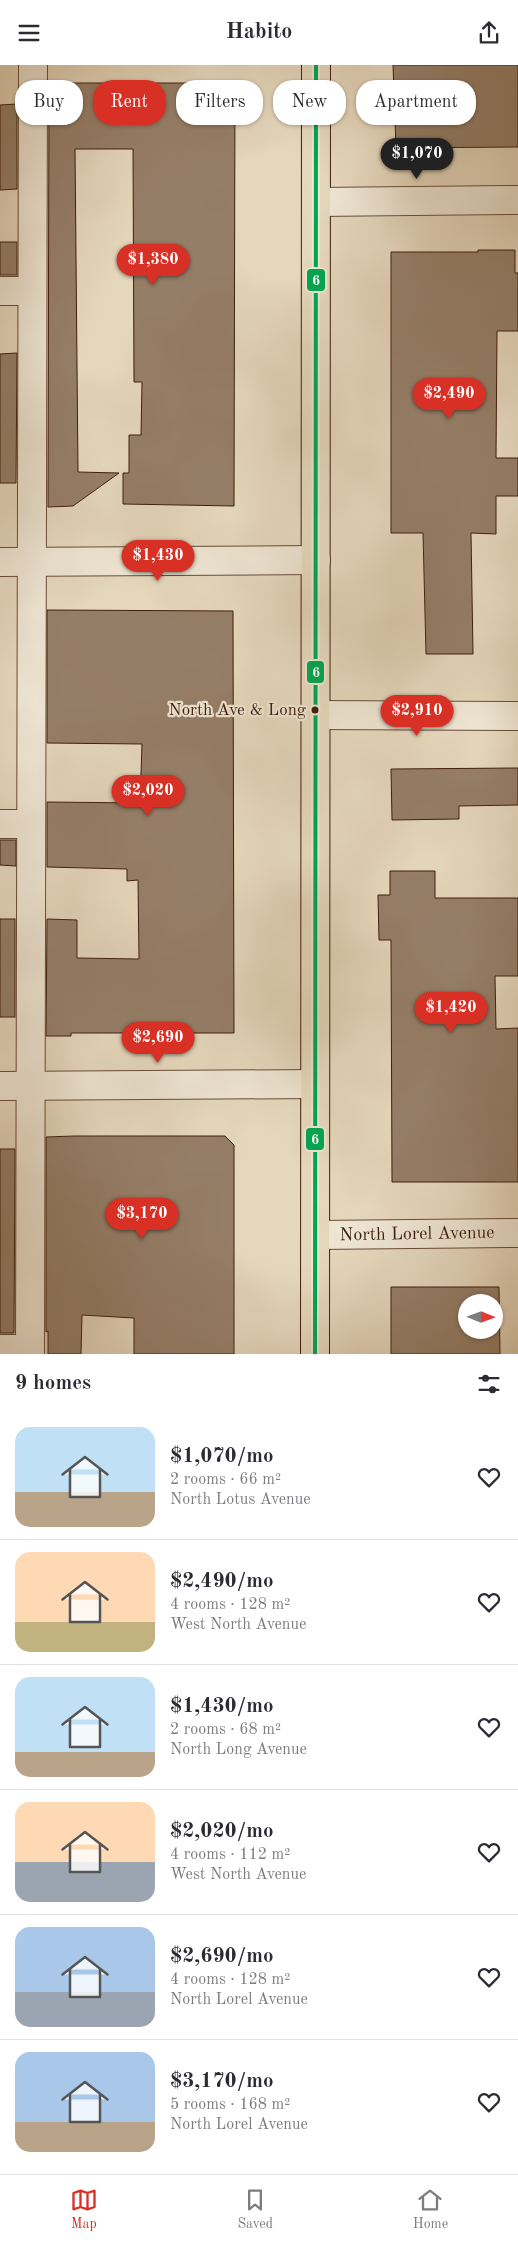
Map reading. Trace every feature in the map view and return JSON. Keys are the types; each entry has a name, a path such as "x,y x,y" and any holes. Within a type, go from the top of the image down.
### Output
{"main road":[{"path":"315,1354 316,65"}],"street":[{"path":"0,1349 30,1351 33,65"},
{"path":"316,202 518,200"},
{"path":"0,291 32,291"},
{"path":"0,562 316,560"},
{"path":"316,715 518,716"},
{"path":"0,824 31,823"},
{"path":"0,1086 315,1084"},
{"name":"North Lorel Avenue","path":"316,1235 518,1233"}],"building":[{"path":"393,65 518,65 518,147 396,148 395,125 476,125 476,80 394,80"},
{"path":"83,83 93,83 93,125 166,125 166,83 176,83 176,125 235,125 234,506 123,504 123,473 129,473 129,435 141,435 142,382 134,382 133,149 75,149 78,472 119,473 73,506 48,507 49,125 83,125"},
{"path":"15,104 15,125 17,125 17,189 0,190 0,105"},
{"path":"0,242 17,242 17,275 0,275"},
{"path":"478,250 515,250 515,273 518,273 518,331 497,331 496,458 518,458 518,496 496,496 496,534 471,533 473,654 426,654 423,533 391,533 391,252 478,252"},
{"path":"17,353 16,483 0,483 0,354"},
{"path":"47,610 233,611 234,1033 71,1033 71,1036 46,1036 47,919 77,920 77,958 139,959 138,880 127,881 127,869 47,867 47,802 140,803 142,744 47,743"},
{"path":"518,768 518,805 459,806 459,819 392,820 391,769"},
{"path":"0,840 16,840 16,866 0,865"},
{"path":"390,871 435,871 435,898 518,898 518,976 495,976 496,1029 518,1028 518,1182 392,1182 391,940 379,940 378,895 390,895"},
{"path":"0,919 15,919 15,1017 0,1017"},
{"path":"225,1136 234,1145 234,1354 134,1354 134,1318 82,1315 81,1354 48,1354 48,1331 46,1332 46,1137"},
{"path":"0,1149 15,1149 14,1333 0,1333"},
{"path":"391,1287 499,1287 499,1294 458,1294 458,1339 500,1339 500,1354 391,1354"}],"transit line":[{"name":"6","path":"315,1354 316,65"}],"place":[{"name":"North Ave & Long","path":"315,710"}]}
